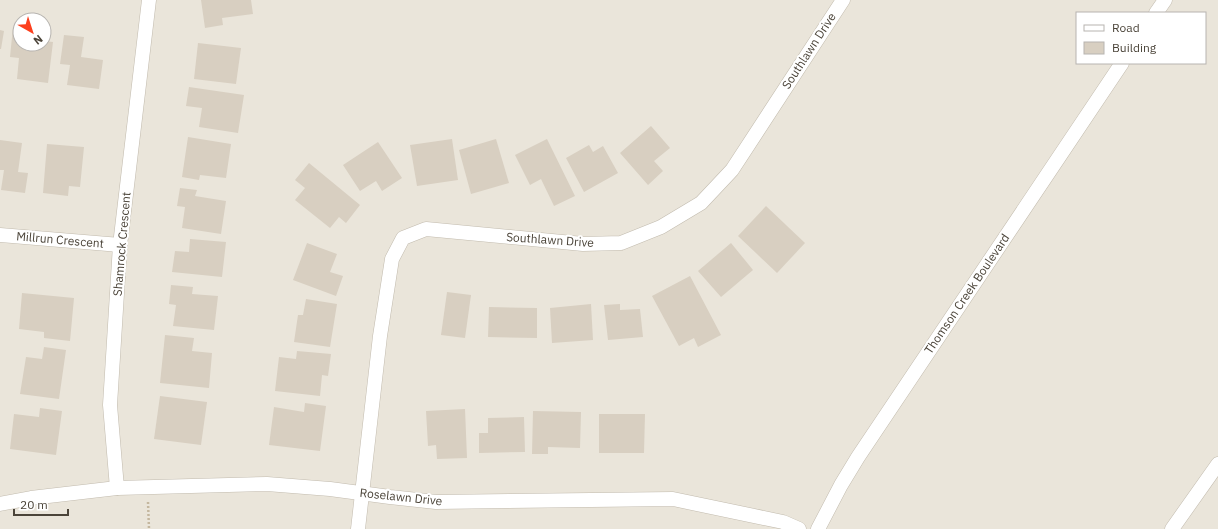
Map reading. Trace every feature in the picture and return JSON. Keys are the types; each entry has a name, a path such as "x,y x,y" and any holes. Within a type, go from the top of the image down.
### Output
{"street":[{"name":"Shamrock Crescent","path":"117,488 110,405 120,245 149,0"},
{"name":"Southlawn Drive","path":"358,529 380,336 392,258 403,238 426,229 583,244 621,243 661,227 701,203 732,170 843,0"},
{"path":"1157,12 1165,0"},
{"name":"Thomson Creek Boulevard","path":"818,529 841,485 858,457 1121,64"},
{"name":"Millrun Crescent","path":"0,235 120,245"},
{"path":"1172,529 1218,464"},
{"name":"Roselawn Drive","path":"0,504 31,498 117,488 267,484 330,489 436,502 673,499 783,522 799,529"}],"path":[{"path":"147,487 149,529"}],"shaded area":[{"path":"0,0 1218,0 1218,529 0,529"}],"building":[{"path":"201,0 251,0 253,14 222,18 223,25 205,28"},
{"path":"0,30 4,31 1,49 0,49"},
{"path":"64,35 84,37 81,57 103,60 99,89 67,85 70,65 60,64"},
{"path":"12,37 12,52 52,52 48,83 17,79 19,58 10,57"},
{"path":"198,43 241,48 236,84 194,79"},
{"path":"189,87 244,95 238,133 199,127 202,108 186,106"},
{"path":"651,126 670,148 654,161 663,171 648,185 620,153"},
{"path":"188,137 231,144 226,178 200,175 199,180 182,177"},
{"path":"452,139 458,180 417,186 410,145"},
{"path":"496,139 509,183 471,194 459,150"},
{"path":"547,139 575,196 554,206 541,179 530,185 515,155"},
{"path":"0,140 22,143 18,172 28,173 25,193 1,190 4,170 0,170"},
{"path":"378,142 402,178 382,191 376,181 360,191 343,165"},
{"path":"47,144 84,147 80,187 69,186 68,196 43,193"},
{"path":"589,145 593,152 603,146 618,173 584,192 566,158"},
{"path":"309,163 360,205 346,223 339,217 330,228 295,200 305,188 295,180"},
{"path":"180,188 197,190 195,196 226,201 221,234 182,228 185,207 177,206"},
{"path":"766,206 805,243 777,273 738,236"},
{"path":"190,239 226,242 222,277 172,272 175,251 189,252"},
{"path":"307,243 337,254 330,272 343,276 336,296 293,280"},
{"path":"731,243 753,270 721,297 698,271"},
{"path":"690,276 721,335 698,347 694,338 679,346 652,296"},
{"path":"171,285 193,287 192,294 218,296 214,330 173,326 176,305 169,304"},
{"path":"447,292 471,295 465,338 441,335"},
{"path":"22,293 74,298 70,341 44,338 44,332 19,329"},
{"path":"306,299 337,304 330,347 294,342 298,315 303,315"},
{"path":"591,304 593,340 552,343 550,308"},
{"path":"620,304 620,310 640,309 643,337 608,340 604,305"},
{"path":"489,307 537,308 537,338 488,337"},
{"path":"165,335 194,338 192,351 212,353 209,388 160,383"},
{"path":"44,347 66,350 59,399 20,394 26,357 42,359"},
{"path":"297,351 331,354 328,376 322,375 320,396 275,391 279,357 296,359"},
{"path":"160,396 207,402 201,445 154,439"},
{"path":"305,403 326,406 320,451 269,445 274,407 304,412"},
{"path":"40,408 62,411 56,455 10,449 14,414 39,417"},
{"path":"465,409 467,458 437,459 436,445 428,446 426,411"},
{"path":"533,411 581,412 580,448 548,447 548,454 532,454"},
{"path":"599,414 645,414 644,453 599,453"},
{"path":"524,417 525,452 479,453 479,433 488,433 488,418"}]}
